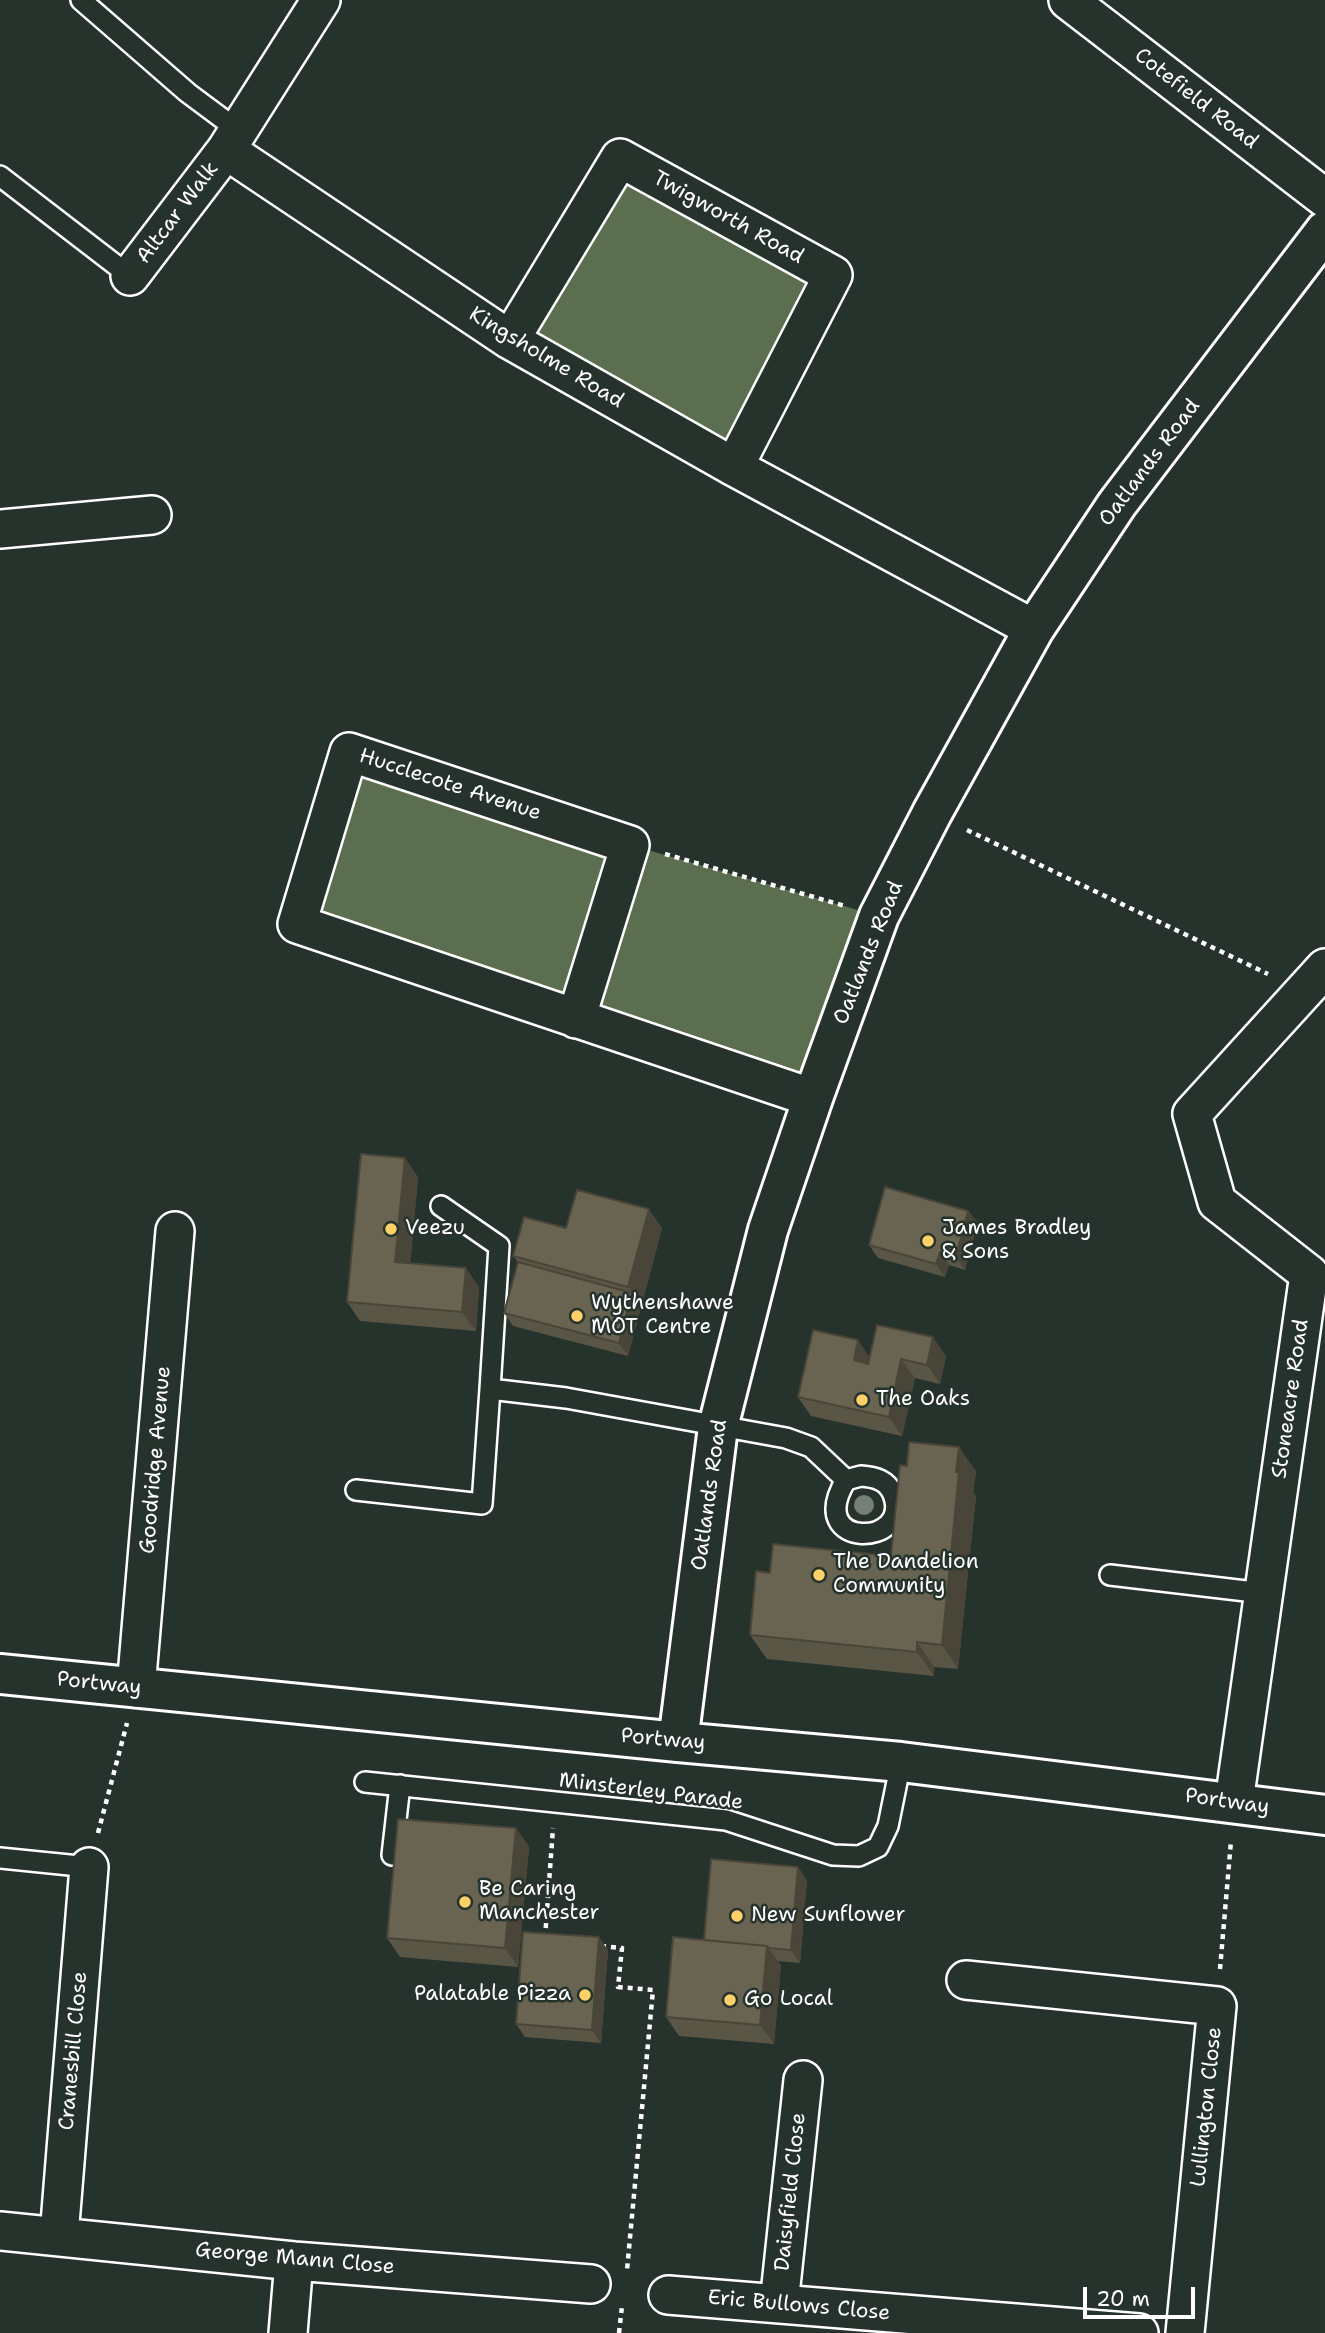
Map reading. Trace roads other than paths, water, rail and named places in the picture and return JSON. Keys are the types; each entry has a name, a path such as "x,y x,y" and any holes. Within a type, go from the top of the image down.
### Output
{"street":[{"path":"232,141 321,0"},
{"name":"Cotefield Road","path":"1068,0 1325,198"},
{"name":"Altcar Walk","path":"130,276 232,141"},
{"name":"Kingsholme Road","path":"232,141 510,340 734,467 1034,629"},
{"name":"Twigworth Road","path":"510,340 620,158 833,275 734,467"},
{"name":"Oatlands Road","path":"678,1742 718,1427 768,1230 879,916 932,813 1034,629 1117,504 1325,231"},
{"path":"0,529 152,516"},
{"name":"Hucclecote Avenue","path":"576,1019 630,845 349,752 297,924 576,1019 813,1098"},
{"name":"Stoneacre Road","path":"1234,1802 1263,1593 1317,1276 1217,1202 1192,1114 1314,979"},
{"name":"Goodridge Avenue","path":"136,1688 175,1231"},
{"name":"Portway","path":"0,1674 901,1762 1325,1815"},
{"name":"Cranesbill Close","path":"59,2236 89,1867"},
{"name":"Lullington Close","path":"966,1980 1217,2006 1185,2333"},
{"name":"Daisyfield Close","path":"779,2304 803,2080"},
{"name":"George Mann Close","path":"0,2231 613,2288"},
{"path":"288,2333 294,2260"},
{"name":"Eric Bullows Close","path":"668,2295 779,2304 920,2324 1139,2333"}],"lane":[{"path":"81,0 188,93 232,141"},
{"path":"0,177 130,276"},
{"path":"356,1490 482,1504 499,1246 441,1206"},
{"path":"490,1390 566,1398 786,1438 811,1447 846,1480"},
{"path":"1110,1575 1263,1593"},
{"name":"Minsterley Parade","path":"365,1782 726,1820 833,1855 859,1856 878,1847 888,1826 901,1762"},
{"path":"392,1855 400,1786"},
{"path":"0,1858 89,1867"}],"place":[{"name":"Veezu","path":"391,1229"},
{"name":"James Bradley & Sons","path":"928,1241"},
{"name":"Wythenshawe MOT Centre","path":"577,1316"},
{"name":"The Oaks","path":"862,1400"},
{"name":"The Dandelion Community","path":"819,1575"},
{"name":"Be Caring Manchester","path":"465,1902"},
{"name":"New Sunflower","path":"737,1916"},
{"name":"Palatable Pizza","path":"585,1995"},
{"name":"Go Local","path":"730,2000"}]}
